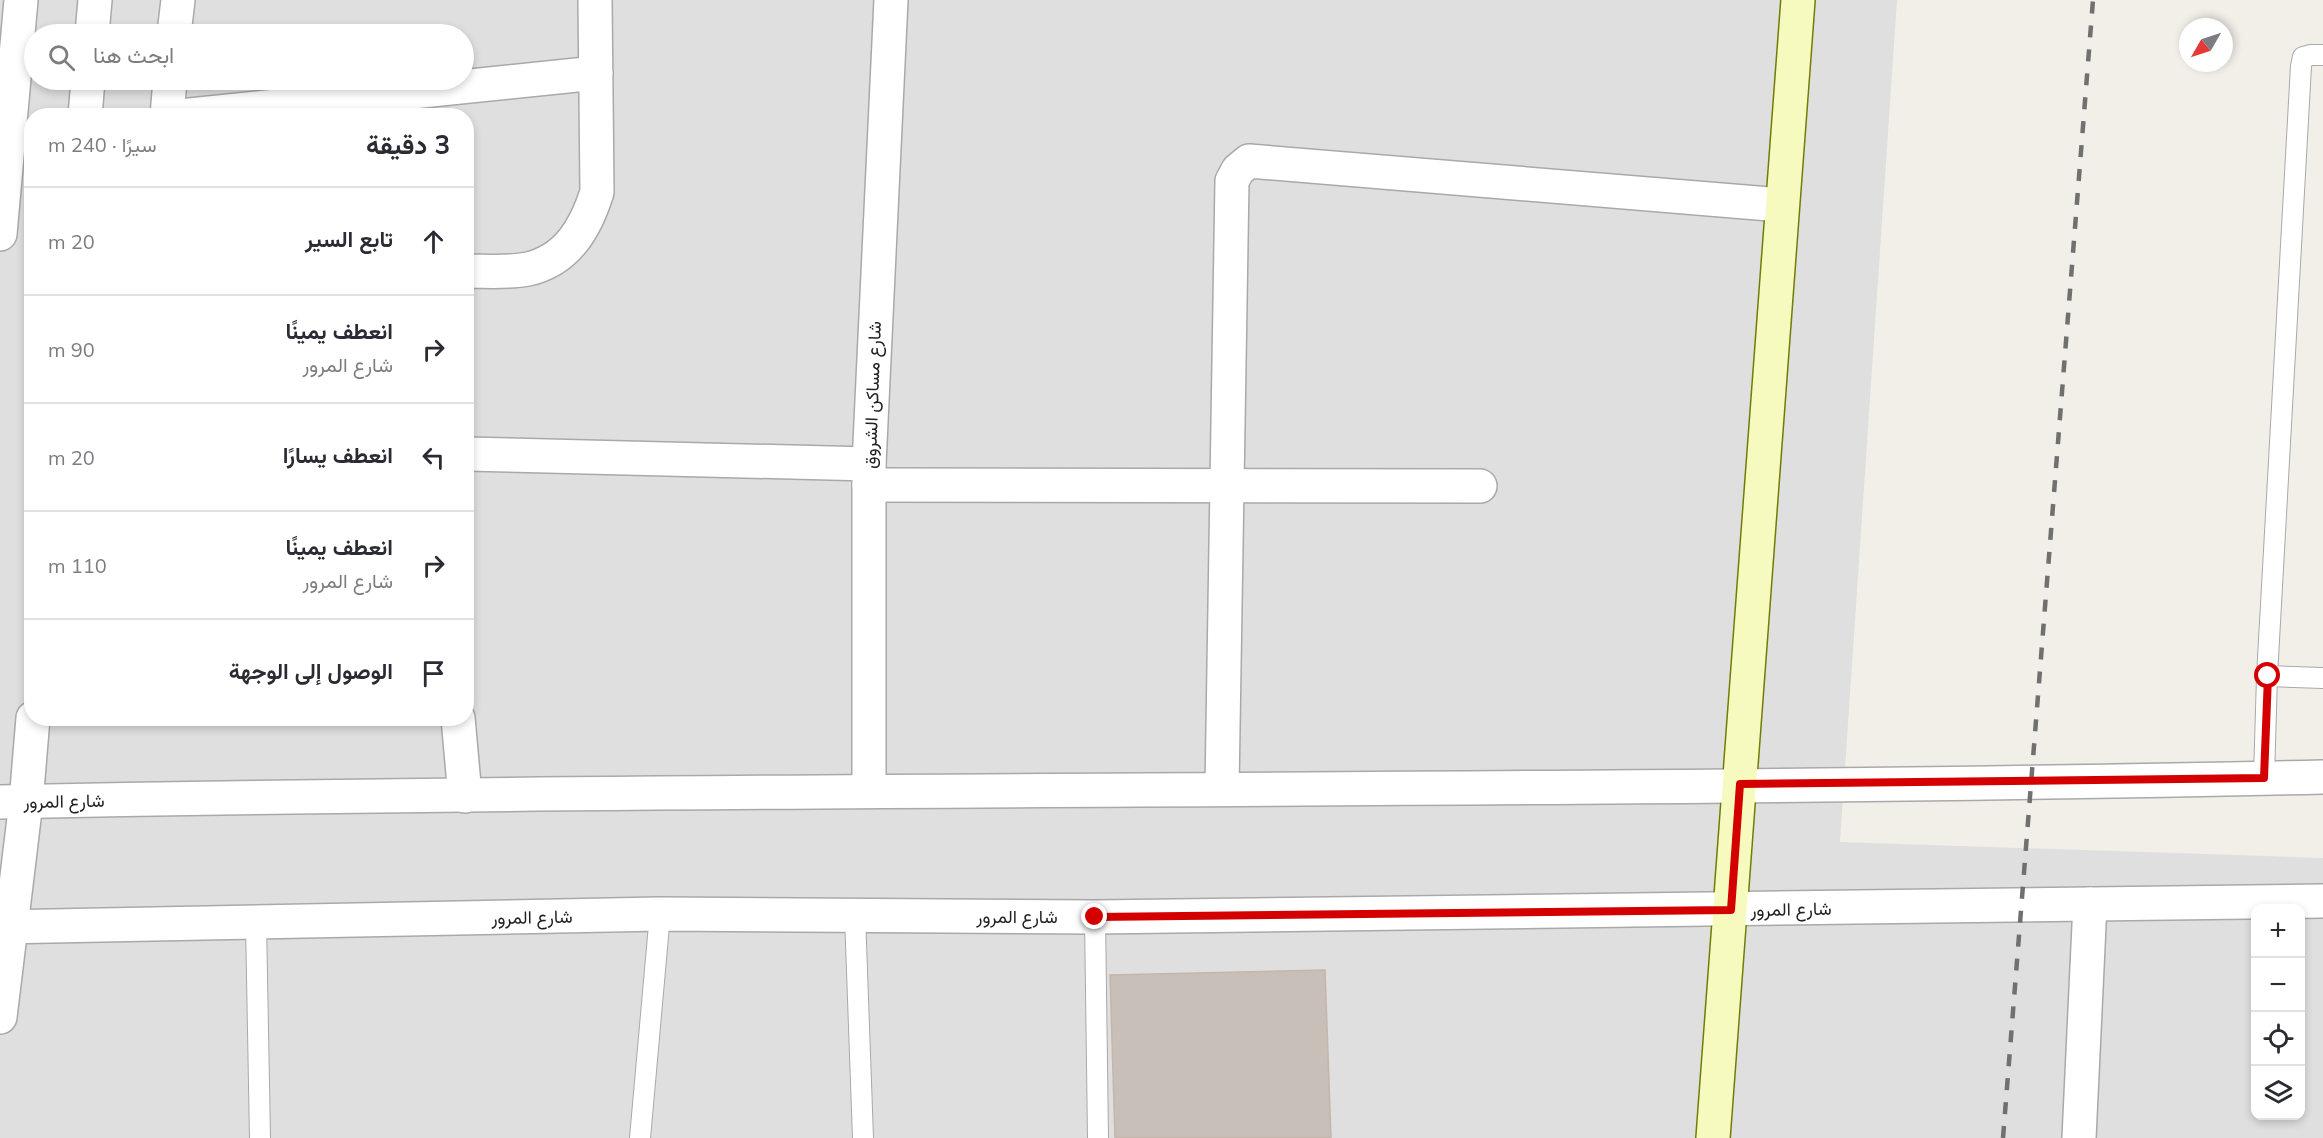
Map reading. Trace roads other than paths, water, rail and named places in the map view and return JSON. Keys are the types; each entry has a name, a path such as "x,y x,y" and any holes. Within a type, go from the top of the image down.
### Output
{"street":[{"path":"0,234 8,53 21,0"},
{"path":"93,24 95,0"},
{"path":"175,24 178,0"},
{"path":"474,271 528,269 553,258 574,241 589,218 597,192 595,0"},
{"name":"شارع مساكن الشروق","path":"869,791 869,475 891,0"},
{"path":"1713,1138 1798,0"},
{"path":"474,86 596,73"},
{"path":"86,108 87,90"},
{"path":"168,108 169,90"},
{"path":"257,108 432,90"},
{"path":"1222,788 1232,181 1238,170 1249,161 1782,205"},
{"path":"474,454 869,475 1227,486 1480,486"},
{"path":"0,1017 13,802 31,726"},
{"path":"459,726 465,796"},
{"name":"شارع المرور","path":"13,802 2323,777"},
{"name":"شارع المرور","path":"5,927 660,914 1095,917 2323,901"},
{"path":"2079,1138 2090,904"}],"lane":[{"path":"2264,778 2301,66 2303,57 2323,55"},
{"path":"2268,676 2323,678"},
{"path":"640,1138 660,914"},
{"path":"855,915 863,1138"},
{"path":"1095,917 1098,1138"},
{"path":"256,922 261,1138"}],"railway":[{"path":"2003,1138 2093,0"}]}
